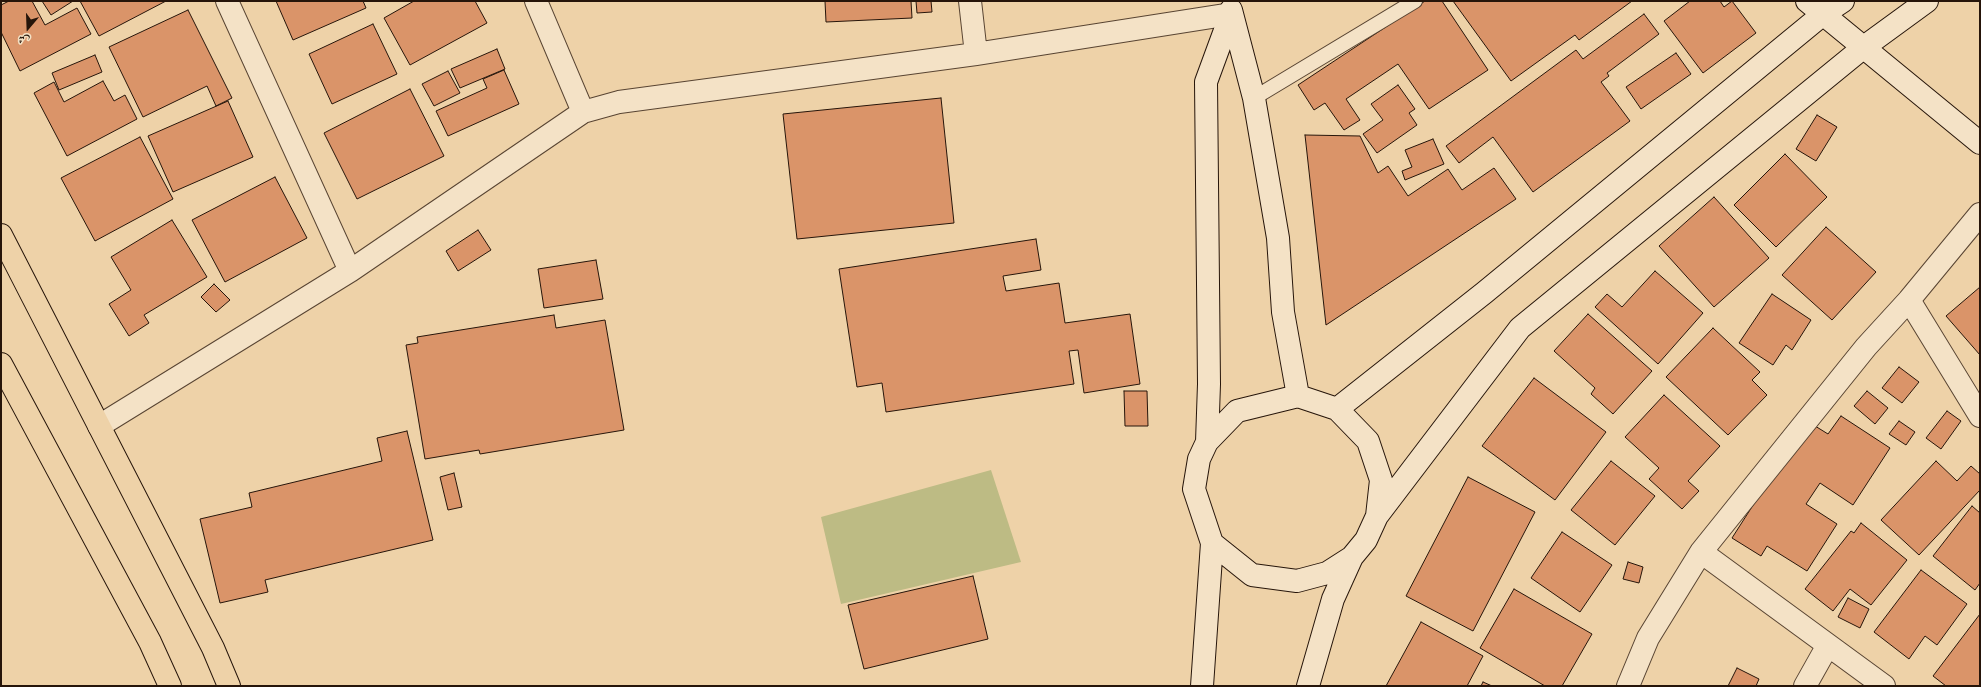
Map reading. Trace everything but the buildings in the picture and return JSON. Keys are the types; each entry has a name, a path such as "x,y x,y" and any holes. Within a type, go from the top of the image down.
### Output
{"main road":[{"path":"227,1 350,271"},
{"path":"536,1 583,112"},
{"path":"970,1 976,54"},
{"path":"1337,409 1484,293 1815,8 1843,1"},
{"path":"1212,544 1252,575 1297,581 1327,573 1352,556 1366,540 1377,516 1520,328 1864,48 1927,1"},
{"path":"99,426 350,271 583,112 619,102 976,54 1231,7"},
{"path":"1231,7 1254,98 1278,238 1283,312 1298,396"},
{"path":"1207,442 1209,384 1206,82 1231,7"},
{"path":"1815,8 1980,143"},
{"path":"1628,686 1648,638 1701,552 1866,347 1909,300 1980,214"},
{"path":"1,235 213,648 230,686"},
{"path":"1909,300 1980,416"},
{"path":"1,364 150,642 170,686"},
{"path":"1202,686 1212,544 1194,489 1199,459 1207,442 1237,410 1298,396 1337,409 1368,441 1381,480 1377,516"},
{"path":"1701,552 1884,686"},
{"path":"1308,686 1333,599 1352,556"},
{"path":"1805,686 1828,645"}],"lane":[{"path":"1254,98 1415,1"}],"shaded area":[{"path":"991,470 1021,562 841,604 821,517"}]}
